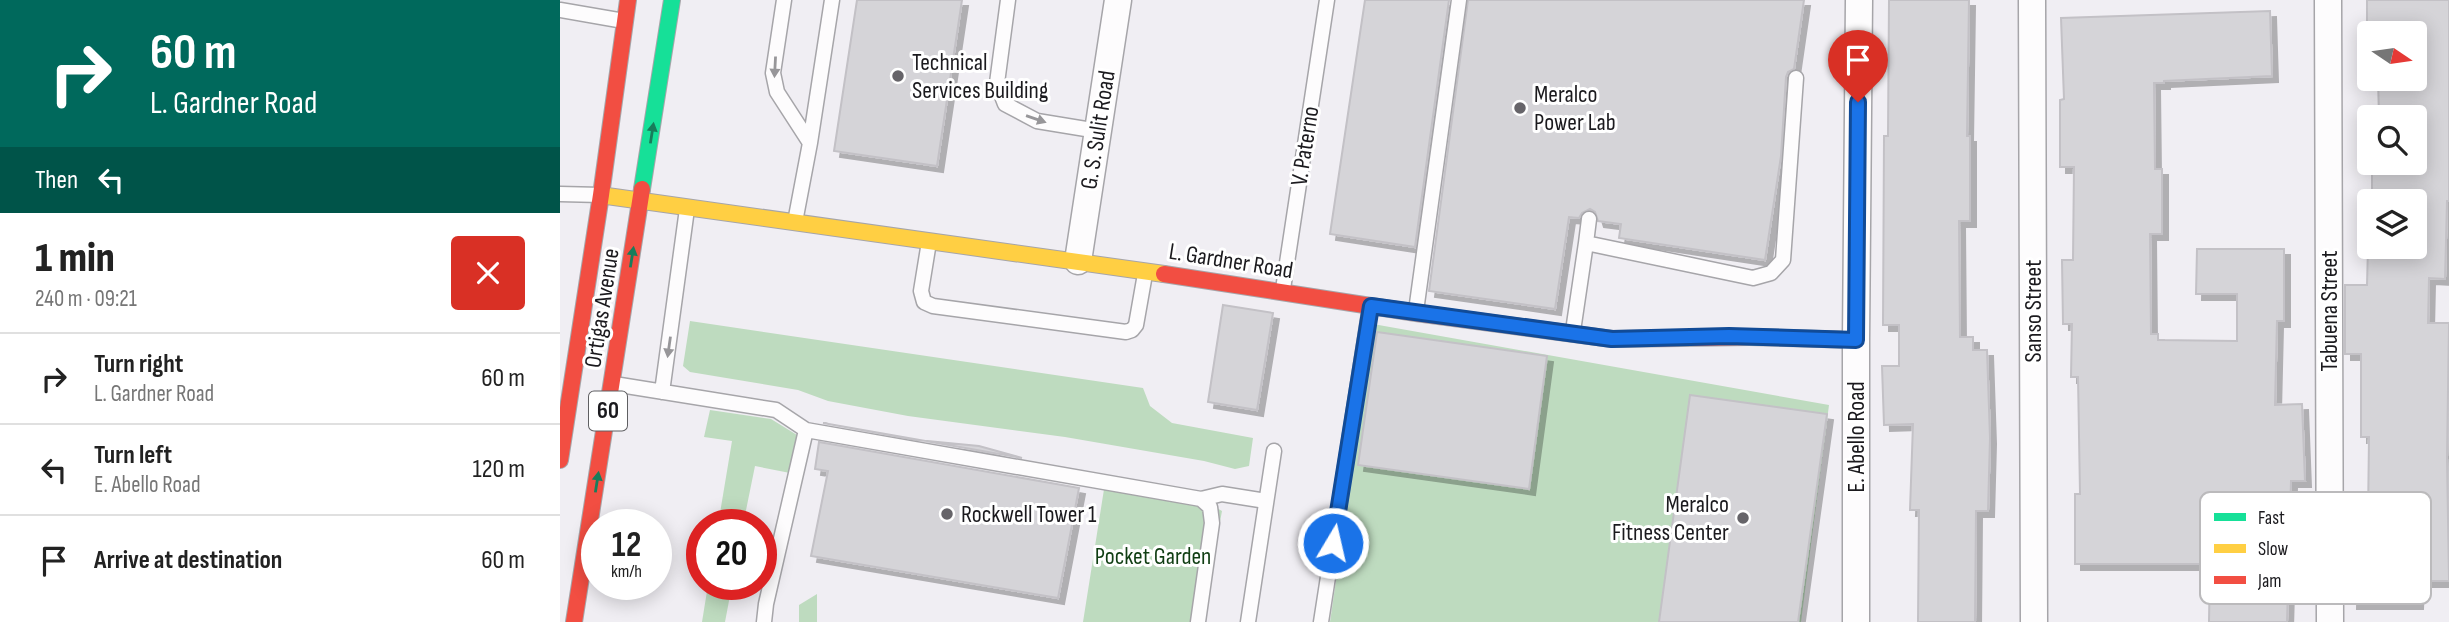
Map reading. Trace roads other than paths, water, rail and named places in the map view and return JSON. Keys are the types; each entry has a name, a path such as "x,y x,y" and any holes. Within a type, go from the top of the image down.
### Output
{"street":[{"name":"Ortigas Avenue","path":"560,460 628,0"},
{"name":"Ortigas Avenue","path":"574,622 672,0"},
{"name":"G. S. Sulit Road","path":"1078,261 1118,0"},
{"name":"E. Abello Road","path":"1856,622 1859,0"},
{"name":"Sanso Street","path":"2032,0 2034,622"},
{"name":"Tabuena Street","path":"2328,0 2330,492"},
{"name":"L. Gardner Road","path":"601,195 1612,339 1729,336 1856,340"},
{"name":"Tabuena Street","path":"2330,604 2330,622"}],"lane":[{"path":"784,0 773,73 777,92 810,143"},
{"path":"795,223 832,0"},
{"path":"1008,0 997,83 1005,104 1037,121 1098,131"},
{"name":"V. Paterno","path":"1283,292 1327,0"},
{"path":"1416,313 1459,0"},
{"path":"560,10 625,21"},
{"path":"1586,243 1753,278 1771,273 1783,260 1797,78"},
{"path":"560,194 601,195"},
{"path":"662,392 688,206"},
{"path":"1573,334 1589,219"},
{"path":"930,241 921,291 924,302 933,306 1126,332 1136,325 1145,271"},
{"path":"1321,622 1371,306"},
{"path":"612,384 776,410 806,430 1201,499 1222,494 1266,501"},
{"path":"764,622 806,430"},
{"path":"1248,622 1274,452"},
{"path":"1198,622 1212,523 1210,507 1201,499"}],"place":[{"name":"Technical Services Building","path":"898,76"},
{"name":"Meralco Power Lab","path":"1520,108"},
{"name":"Rockwell Tower 1","path":"947,514"},
{"name":"Meralco Fitness Center","path":"1743,518"}],"park label":[{"name":"Pocket Garden","path":"1153,556"}]}
